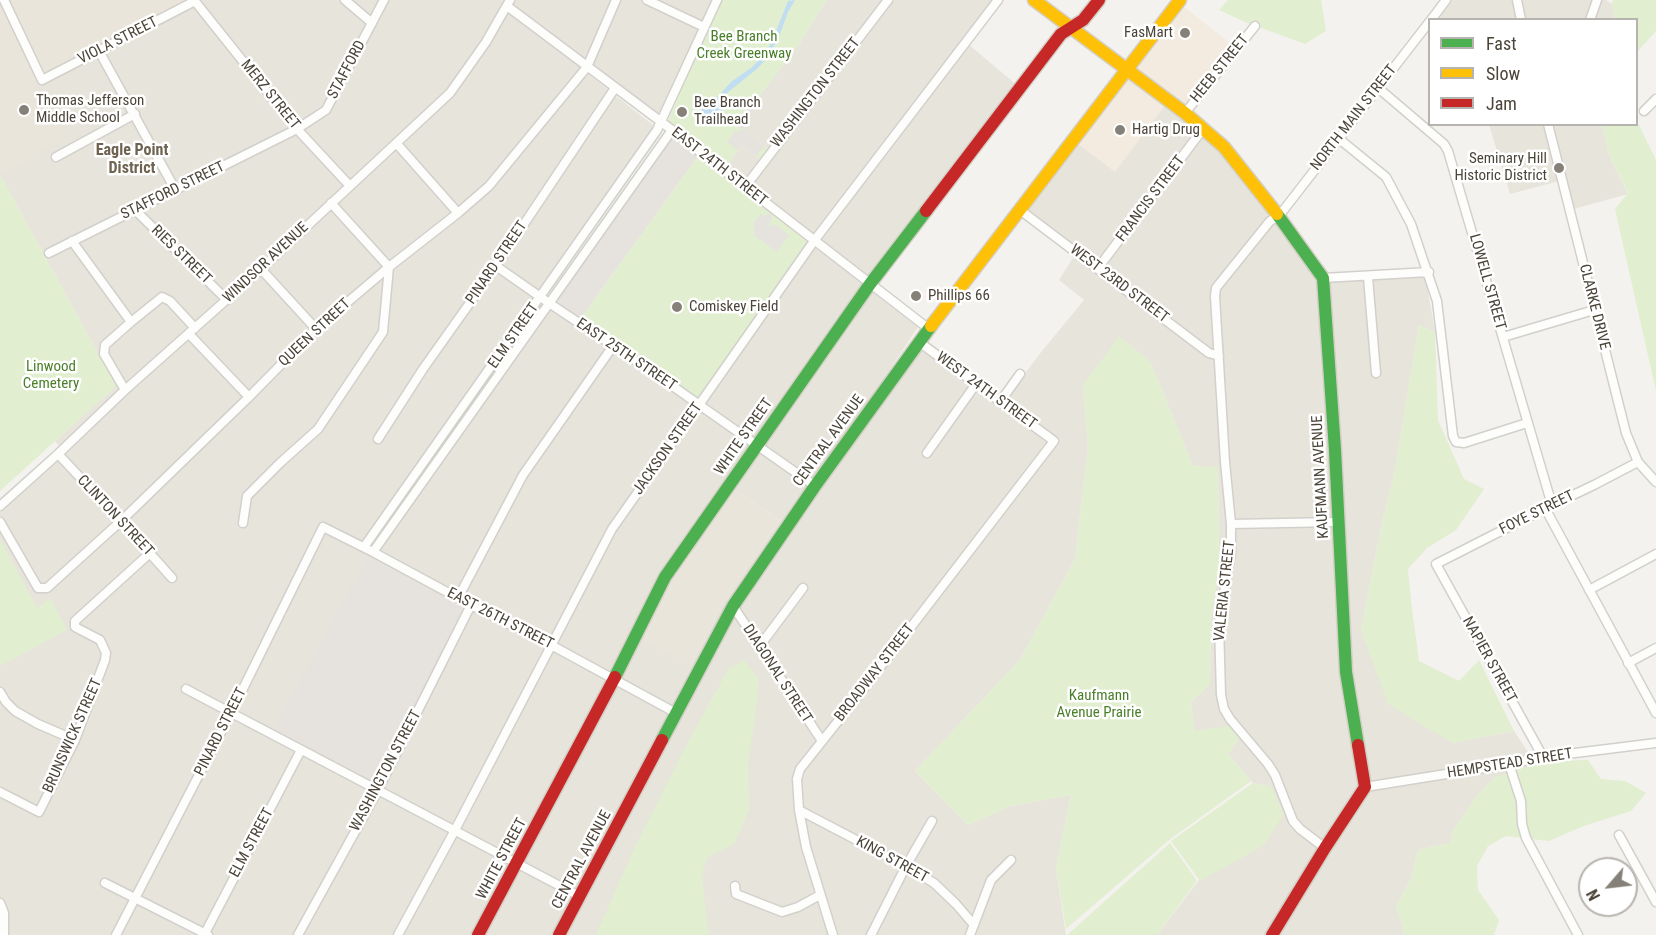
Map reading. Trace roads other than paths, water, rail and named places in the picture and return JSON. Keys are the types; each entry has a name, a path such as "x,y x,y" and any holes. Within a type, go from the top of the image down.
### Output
{"main road":[{"path":"1034,0 1185,113 1224,147 1279,216 1323,278"},
{"name":"WHITE STREET","path":"478,935 665,577 870,284 1061,34 1083,20 1099,0"},
{"name":"CENTRAL AVENUE","path":"559,935 733,606 815,486 919,342 1180,0"},
{"name":"KAUFMANN AVENUE","path":"1323,278 1346,672 1365,787"},
{"path":"1272,935 1365,787"}],"street":[{"name":"VIOLA STREET","path":"4,0 42,80 194,1"},
{"path":"345,0 372,23"},
{"name":"STAFFORD","path":"297,129 326,110 384,0"},
{"name":"QUEEN STREET","path":"0,522 38,588 47,588 249,398 316,329 489,186 587,67 616,0"},
{"path":"647,0 704,27"},
{"name":"ELM STREET","path":"364,547 662,123 717,0"},
{"name":"WASHINGTON STREET","path":"745,187 888,0"},
{"name":"JACKSON STREET","path":"398,935 612,529 814,241 998,0"},
{"name":"NORTH MAIN STREET","path":"1432,18 1446,0"},
{"path":"1517,0 1521,18"},
{"path":"1591,18 1598,0"},
{"name":"MERZ STREET","path":"194,1 297,129 350,186"},
{"name":"EAST 24TH STREET","path":"508,3 587,67 929,329"},
{"name":"WINDSOR AVENUE","path":"0,506 125,390 261,269 450,93 486,42 508,3"},
{"name":"NORTH MAIN STREET","path":"1279,216 1428,23"},
{"name":"HEEB STREET","path":"1185,113 1255,26"},
{"path":"99,51 176,190"},
{"name":"LOWELL STREET","path":"1377,87 1444,144 1448,151 1503,337 1548,506 1589,590 1656,713"},
{"name":"PINARD STREET","path":"378,439 423,369 496,266 615,88"},
{"path":"1644,111 1656,99"},
{"path":"56,157 135,114"},
{"name":"CLARKE DRIVE","path":"1549,126 1626,434 1638,462 1656,482"},
{"name":"STAFFORD STREET","path":"49,253 297,129"},
{"name":"FRANCIS STREET","path":"1098,268 1203,129"},
{"name":"ELM STREET","path":"373,552 672,130"},
{"path":"1338,138 1386,177 1411,224 1437,301 1453,436 1456,442 1464,443 1527,423"},
{"path":"397,144 458,213"},
{"path":"243,523 248,496 318,429 383,332 389,267 331,203"},
{"name":"RIES STREET","path":"135,210 227,300"},
{"name":"WEST 23RD STREET","path":"1020,210 1209,353 1220,356"},
{"name":"VALERIA STREET","path":"1279,216 1270,221 1216,288 1215,296 1231,524 1231,552 1219,623 1221,695 1224,709 1230,719 1275,775 1293,821 1325,848"},
{"path":"72,241 131,322"},
{"name":"EAST 25TH STREET","path":"496,266 815,486"},
{"path":"261,269 316,329"},
{"path":"1323,278 1429,272"},
{"path":"1368,277 1376,373"},
{"path":"125,390 104,354 105,345 162,297 170,301 192,331 249,398"},
{"path":"1503,337 1594,310"},
{"name":"WEST 24TH STREET","path":"919,342 1054,441"},
{"path":"458,598 523,475 613,346"},
{"path":"1000,402 1020,374"},
{"path":"927,453 976,384"},
{"name":"BROADWAY STREET","path":"833,935 806,847 799,810 797,779 800,769 1054,441"},
{"name":"CLINTON STREET","path":"58,454 172,578"},
{"name":"FOYE STREET","path":"1436,564 1638,462"},
{"path":"1231,524 1338,522"},
{"name":"PINARD STREET","path":"116,935 231,713 323,527"},
{"name":"EAST 26TH STREET","path":"323,527 614,678 676,713"},
{"name":"BRUNSWICK STREET","path":"0,792 39,812 75,740 105,660 106,653 100,640 75,627 75,621 150,553"},
{"path":"1589,590 1656,554"},
{"name":"NAPIER STREET","path":"1436,564 1543,757"},
{"path":"759,647 803,588"},
{"name":"WASHINGTON STREET","path":"298,935 378,790 471,605"},
{"name":"DIAGONAL STREET","path":"733,606 822,741"},
{"path":"1628,663 1656,648"},
{"path":"186,689 579,896"},
{"path":"0,692 3,705 75,740"},
{"name":"HEMPSTEAD STREET","path":"1365,787 1543,757 1656,743"},
{"name":"ELM STREET","path":"205,934 301,750"},
{"path":"1509,764 1521,801 1522,824 1526,838 1578,935"},
{"name":"KING STREET","path":"799,810 934,883 974,925"},
{"path":"871,935 932,821"},
{"path":"1619,835 1656,902"},
{"path":"970,935 991,880 1011,860"},
{"path":"105,883 205,934"},
{"path":"735,886 736,894 782,912 798,907 820,895"},
{"path":"0,903 4,913 4,935"}],"water":[{"path":"795,0 767,58 727,93 722,101 723,113 720,118 716,120 706,115 705,119 701,112 702,107 714,101 731,82 761,58 772,42 788,1"}],"place":[{"name":"FasMart","path":"1185,33"},
{"name":"Thomas Jefferson Middle School","path":"24,110"},
{"name":"Bee Branch Trailhead","path":"682,112"},
{"name":"Hartig Drug","path":"1120,130"},
{"name":"Seminary Hill Historic District","path":"1559,168"},
{"name":"Phillips 66","path":"916,296"},
{"name":"Comiskey Field","path":"677,307"}],"district":[{"name":"Eagle Point District","path":"132,160"}],"park label":[{"name":"Bee Branch Creek Greenway","path":"744,46"},
{"name":"Linwood Cemetery","path":"51,376"},
{"name":"Kaufmann Avenue Prairie","path":"1099,704"}]}
